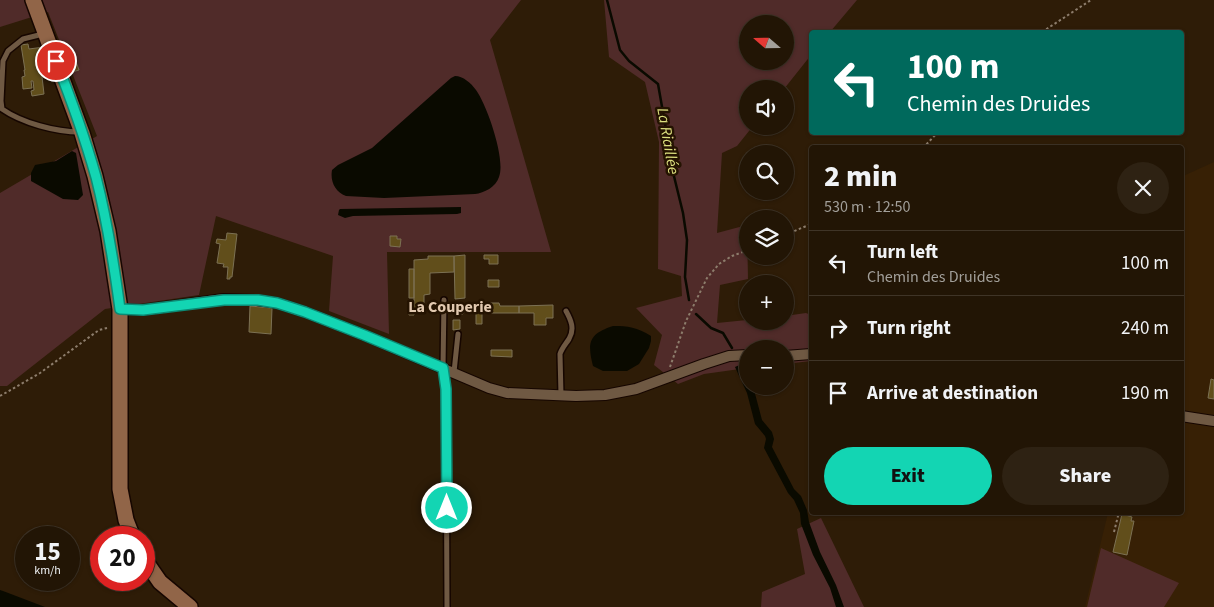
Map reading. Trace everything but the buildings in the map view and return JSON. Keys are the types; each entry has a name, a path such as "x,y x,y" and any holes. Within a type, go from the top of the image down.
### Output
{"street":[{"path":"33,0 82,132 108,231 120,316 120,489 128,526"},
{"path":"120,316 143,310 224,300 258,300 277,303 364,335 489,388 507,393 605,395 636,389 704,364 729,356 739,355"},
{"path":"794,355 809,354"},
{"path":"1184,416 1214,421"},
{"path":"155,575 160,582 190,607"}],"lane":[{"path":"46,33 23,39 8,51 1,62 1,110 38,125 82,132"},
{"path":"444,300 443,368 446,389 447,607"},
{"path":"561,395 560,354 572,332 572,322 566,310"},
{"path":"454,372 458,334"}],"path":[{"path":"1045,30 1091,0"},
{"path":"926,145 935,135"},
{"path":"794,231 809,225"},
{"path":"665,379 686,321 706,278 719,264 739,253"},
{"path":"0,396 40,373 120,316"},
{"path":"1114,532 1118,515"}],"shaded area":[{"path":"0,0 521,0 490,40 551,252 387,252 389,334 329,311 333,256 216,216 199,295 105,309 7,386 0,386 0,193 97,136 48,12 0,27"},
{"path":"604,0 857,0 832,30 809,30 809,58 791,80 739,80 739,135 746,135 737,146 722,153 717,233 739,227 739,265 748,265 748,275 739,275 739,281 720,285 717,323 739,321 739,330 794,330 794,315 809,314 809,361 794,363 794,340 739,340 739,369 704,374 678,384 654,365 662,335 636,308 682,296 681,276 658,269 659,142 645,82 609,57"},
{"path":"455,76 464,79 474,87 490,120 500,158 499,177 492,187 475,194 384,198 346,196 336,189 332,170 372,148"},
{"path":"72,151 76,153 83,195 78,200 63,199 31,181 31,173 35,165 56,161"},
{"path":"1214,162 1214,607 1085,607 1108,515 1184,515 1184,176"},
{"path":"461,207 461,213 457,214 353,216 345,218 338,215 340,209"},
{"path":"613,326 632,328 651,336 649,348 639,364 627,371 603,371 593,366 590,351 592,340 599,332"},
{"path":"739,365 739,376 735,367"},
{"path":"748,395 755,395 762,420 772,432 774,439 772,447 794,489 801,496 820,552 844,607 836,607 830,588 813,555 801,524 800,513 764,448 765,436 755,424"},
{"path":"821,518 864,607 761,607 762,592 805,574 797,529"},
{"path":"1101,548 1179,583 1164,607 1087,607"},
{"path":"0,590 3,591 45,607 0,607"}],"waterway":[{"name":"La Riaillée","path":"607,0 620,50 629,61 658,84 671,164 683,213 687,240 685,277 689,300"},
{"name":"La Riaillée","path":"696,314 711,328 723,333 732,348"}],"district":[{"name":"La Couperie","path":"450,307"}],"route":[{"path":"56,61 82,132 95,176 108,231 120,309 143,310 224,300 258,300 277,303 364,335 443,368 446,389 447,508"}]}
